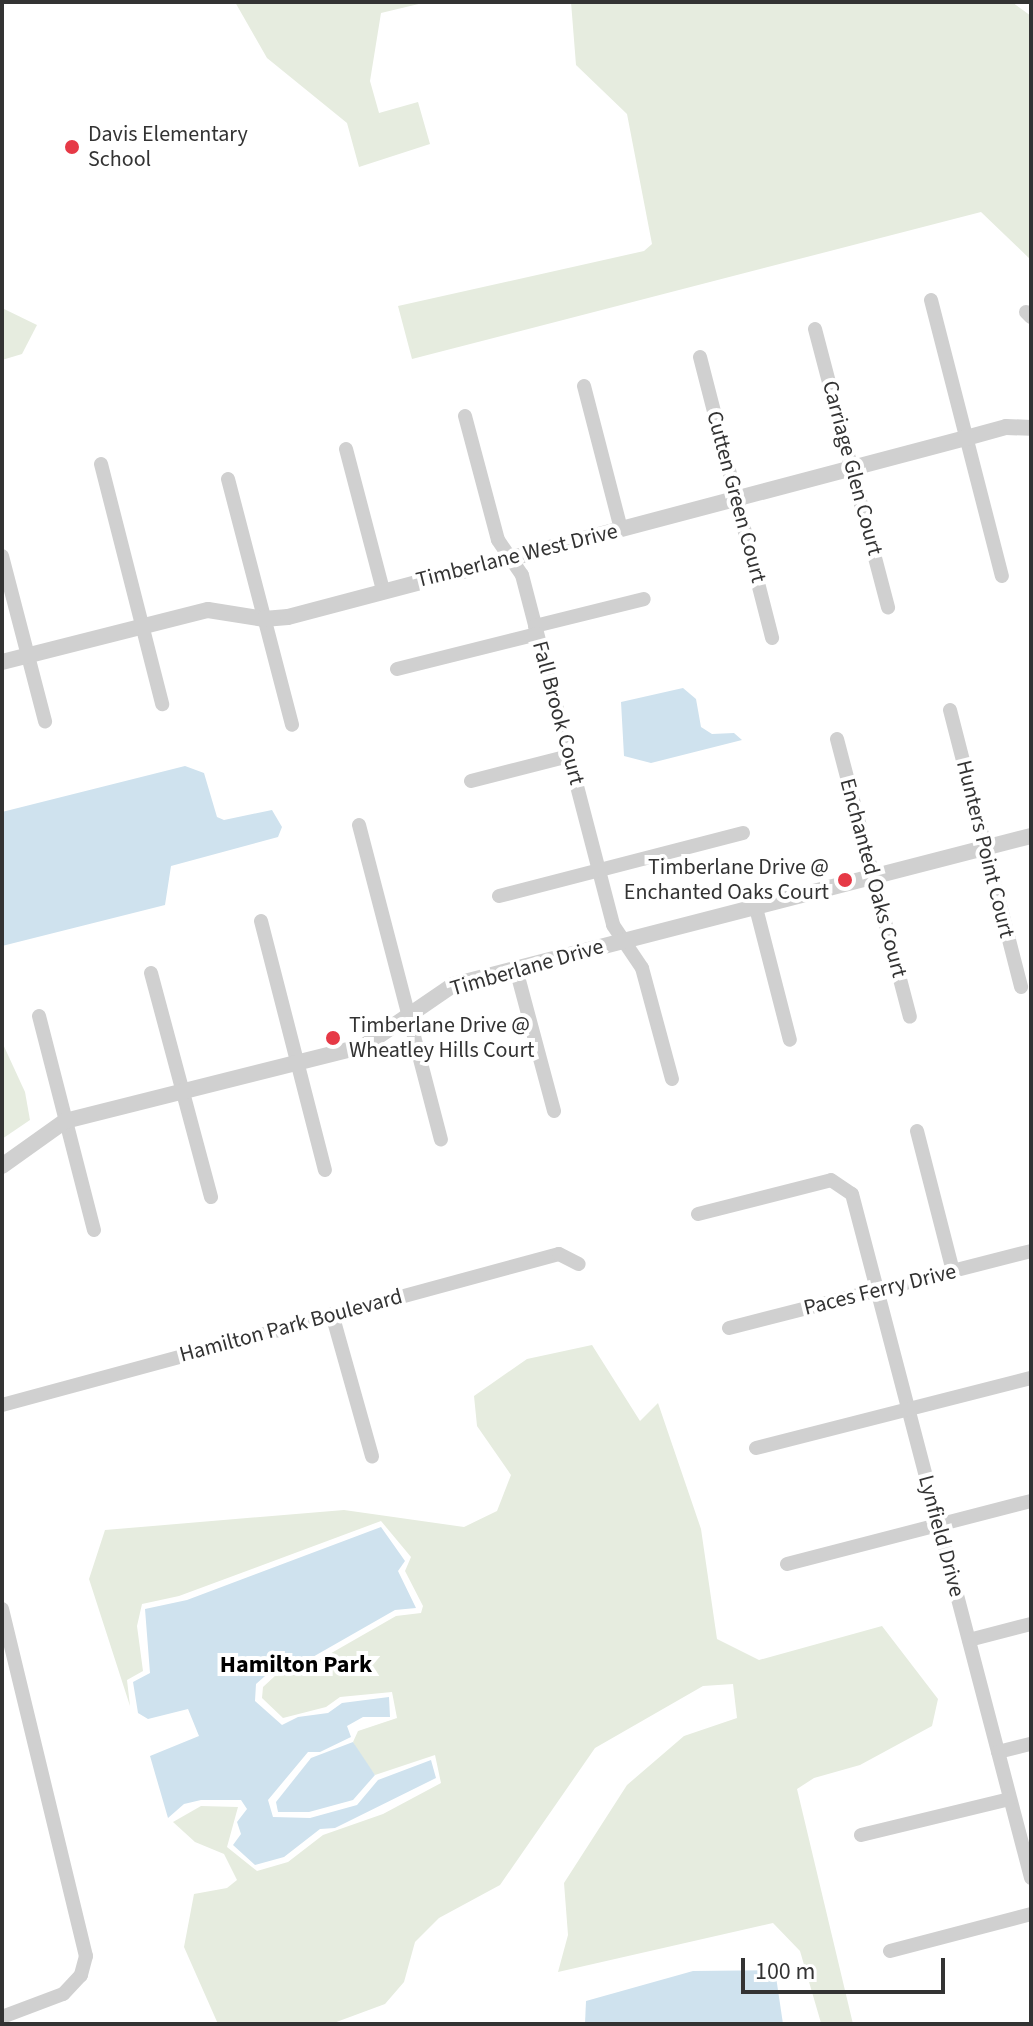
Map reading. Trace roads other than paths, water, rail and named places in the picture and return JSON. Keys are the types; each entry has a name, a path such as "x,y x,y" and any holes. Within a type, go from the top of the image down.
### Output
{"street":[{"path":"931,300 1002,576"},
{"name":"Carriage Glen Court","path":"815,329 888,608"},
{"name":"Cutten Green Court","path":"700,357 772,638"},
{"path":"584,386 621,529"},
{"name":"Fall Brook Court","path":"465,416 498,540 522,575 613,925 642,968 672,1079"},
{"name":"Timberlane West Drive","path":"2,662 208,610 264,619 1006,427 1031,428"},
{"path":"346,449 383,590"},
{"path":"101,464 162,704"},
{"path":"228,479 292,725"},
{"path":"2,556 45,721"},
{"path":"397,669 644,599"},
{"name":"Hunters Point Court","path":"950,710 1021,987"},
{"name":"Enchanted Oaks Court","path":"837,739 910,1017"},
{"path":"471,781 569,756"},
{"path":"359,825 441,1140"},
{"path":"499,896 743,833"},
{"name":"Timberlane Drive","path":"2,1166 65,1121 364,1046 453,985 1031,836"},
{"path":"756,908 790,1040"},
{"path":"261,921 325,1170"},
{"path":"516,969 554,1111"},
{"path":"151,973 211,1197"},
{"path":"39,1016 94,1230"},
{"path":"917,1131 953,1271"},
{"name":"Lynfield Drive","path":"698,1214 831,1180 852,1194 1030,1872"},
{"name":"Paces Ferry Drive","path":"729,1328 1031,1251"},
{"name":"Hamilton Park Boulevard","path":"2,1405 559,1254 579,1264"},
{"path":"332,1314 372,1456"},
{"path":"756,1448 1031,1378"},
{"path":"787,1564 1031,1501"},
{"path":"2,1609 86,1956 81,1975 63,1994 2,2017"},
{"path":"969,1640 1031,1624"},
{"path":"998,1752 1031,1744"},
{"path":"861,1835 1010,1799"},
{"path":"890,1951 1031,1914"}],"water":[{"path":"683,688 696,699 701,727 712,734 734,733 742,740 651,763 624,756 621,702"},
{"path":"185,766 204,773 217,817 224,820 272,810 282,827 278,837 171,866 165,905 2,946 2,812"},
{"path":"381,1527 405,1561 398,1571 416,1608 395,1610 297,1666 273,1669 256,1684 255,1701 282,1725 298,1717 328,1713 342,1703 389,1697 390,1717 363,1717 347,1726 351,1737 320,1752 308,1752 268,1800 273,1817 310,1818 357,1805 378,1780 431,1760 436,1778 335,1828 320,1829 284,1857 255,1865 233,1845 241,1834 237,1822 247,1809 241,1800 201,1800 184,1804 168,1818 150,1756 199,1736 188,1709 148,1719 138,1713 133,1682 150,1673 145,1609 187,1600"},
{"path":"353,1742 375,1775 353,1800 309,1812 278,1812 276,1802 311,1758"},
{"path":"775,1970 783,2024 585,2024 586,2001 693,1971"}],"place":[{"name":"Davis Elementary School","path":"72,147"},
{"name":"Timberlane Drive @ Enchanted Oaks Court","path":"845,880"},
{"name":"Timberlane Drive @ Wheatley Hills Court","path":"333,1038"}],"district":[{"name":"Hamilton Park","path":"296,1665"}]}
